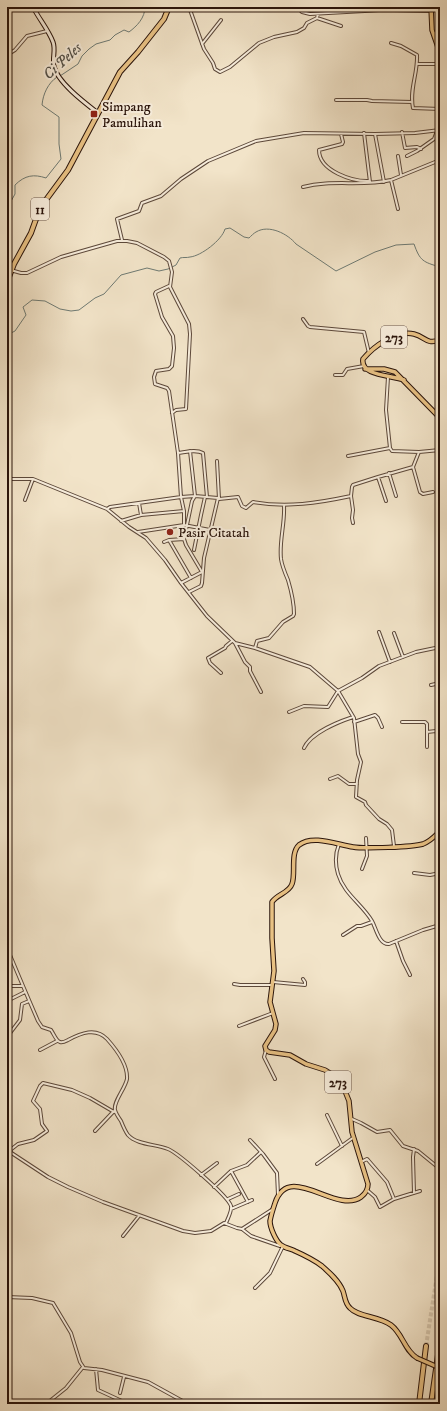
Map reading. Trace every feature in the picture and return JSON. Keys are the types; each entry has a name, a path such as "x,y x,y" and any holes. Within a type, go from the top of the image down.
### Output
{"highway":[{"name":"11","path":"7,336 9,269 31,233 40,208 68,170 120,72 164,19 169,7"},
{"path":"419,1404 426,1346"},
{"path":"431,1404 439,1348"}],"main road":[{"path":"33,7 54,46 53,62 55,72 68,87 98,113"},
{"path":"430,9 433,34 440,53"},
{"name":"273","path":"440,340 431,342 417,335 405,334 384,341 368,353 363,359 365,368 390,370 395,372 440,418"},
{"path":"365,368 370,372 404,380"},
{"path":"266,1050 266,1044 276,1027 270,1002 274,967 272,902 292,886 296,850 301,844 311,841 340,843 353,847 416,846 433,839 440,831"},
{"name":"273","path":"266,1050 269,1052 290,1055 306,1064 325,1070 333,1075 345,1091 348,1098 350,1119 354,1137 367,1181 367,1190"},
{"path":"367,1190 360,1198 351,1200 336,1199 307,1189 294,1187 288,1188 278,1195 270,1225 278,1242 283,1246 311,1259 338,1282 343,1290 350,1309 359,1314 382,1320 391,1325 397,1331 408,1350 417,1358 440,1368"}],"street":[{"path":"189,7 202,44 215,69 222,72 259,43 274,36 297,32 304,28 307,23 317,18 341,26"},
{"path":"297,7 302,12 310,14 430,9"},
{"path":"317,18 318,14"},
{"path":"202,44 221,20"},
{"path":"7,55 15,50 27,36 47,31"},
{"path":"433,34 440,32"},
{"path":"391,43 401,46 416,54 416,64 412,85 413,108 440,109"},
{"path":"416,64 440,64"},
{"path":"336,100 412,102"},
{"path":"407,156 421,149 434,139 437,130"},
{"path":"122,240 117,219 139,211 142,203 160,196 181,179 208,161 256,141 304,133 375,134 402,132 415,133 440,130"},
{"path":"402,132 405,148 417,147 421,149"},
{"path":"364,133 370,182"},
{"path":"341,134 342,144 320,149 318,150 319,153 325,164 330,169 344,177 363,182 384,182 440,160"},
{"path":"375,134 384,182"},
{"path":"398,156 401,175"},
{"path":"391,180 398,209"},
{"path":"359,184 363,182"},
{"path":"303,187 325,183 359,184 370,182"},
{"path":"9,269 22,273 32,271 61,257 122,240 137,243 169,261 172,272 170,285 189,324 190,334 186,409 176,410 172,413"},
{"path":"170,285 156,292 155,294 162,317 174,336 172,366 169,369 156,371 154,377 155,384 168,389 178,453 186,525"},
{"path":"303,319 309,326 314,328 364,332 368,353"},
{"path":"335,375 343,375 347,369 365,368"},
{"path":"388,376 386,410 390,448"},
{"path":"348,456 390,448 392,450 419,452 440,450"},
{"path":"178,453 190,451 201,451 203,453 206,497 194,550"},
{"path":"190,451 194,496 184,538 186,545 202,572"},
{"path":"419,452 413,467 420,492 423,494 433,492"},
{"path":"189,592 202,585 204,558 219,499 217,461"},
{"path":"353,523 351,496 353,485 413,467"},
{"path":"389,474 396,496"},
{"path":"378,477 386,501"},
{"path":"7,479 33,479 107,509 121,521 146,538 165,560 207,616 233,642 245,662 250,667 250,671 261,692"},
{"path":"25,500 33,479"},
{"path":"107,509 110,507 194,496 219,499 238,497 242,506 245,508 253,502 284,506 326,501 351,496"},
{"path":"139,503 141,515"},
{"path":"255,648 257,641 269,638 283,622 294,614 290,586 282,563 280,551 284,524 284,506"},
{"path":"121,521 141,515 184,511"},
{"path":"137,532 186,525 210,530"},
{"path":"164,542 184,538"},
{"path":"169,540 192,578"},
{"path":"181,583 202,572"},
{"path":"379,632 390,662"},
{"path":"394,633 403,657"},
{"path":"221,673 210,663 208,658 233,642 310,667 338,691 353,717 361,762 356,797 365,802 366,806 392,830 394,846"},
{"path":"289,712 304,706 328,707 338,691 362,678 379,666 416,652 440,647"},
{"path":"431,685 440,683"},
{"path":"354,722 375,715 382,727"},
{"path":"304,748 312,737 318,733 343,720 353,717"},
{"path":"402,722 426,722 427,747"},
{"path":"427,732 436,731 438,736 440,735"},
{"path":"330,779 338,776 349,784 357,784"},
{"path":"362,869 366,860 366,838"},
{"path":"340,843 335,854 338,874 344,888 372,922 378,936 386,944 440,925"},
{"path":"414,873 440,873"},
{"path":"343,935 357,926 372,922"},
{"path":"396,941 410,975"},
{"path":"7,948 38,1021 42,1027 52,1030 57,1041"},
{"path":"234,984 273,983 305,985 306,984 303,978"},
{"path":"7,986 23,986"},
{"path":"7,1001 25,992"},
{"path":"7,1037 20,1020 22,1004 29,1001"},
{"path":"239,1026 273,1013"},
{"path":"40,1050 57,1041 64,1042 77,1035 91,1032 102,1034 110,1042 123,1062 127,1077 126,1085 117,1101 114,1111 95,1131"},
{"path":"266,1050 264,1058 275,1079"},
{"path":"226,1223 231,1209 228,1199 176,1153 169,1149 138,1141 130,1136 114,1111 90,1098 72,1090 42,1083 33,1101 40,1107 42,1124 48,1131 34,1140 20,1143 8,1151 60,1183 140,1216 190,1232 211,1231 223,1223 226,1223 242,1229 251,1236 283,1246 270,1274 255,1288"},
{"path":"326,1115 342,1146"},
{"path":"350,1119 377,1132 390,1130 403,1146 422,1153 440,1169"},
{"path":"317,1164 354,1137"},
{"path":"250,1140 277,1173 278,1195"},
{"path":"414,1149 414,1194"},
{"path":"214,1188 231,1171 247,1165 261,1152"},
{"path":"361,1162 367,1159 368,1160 387,1182 394,1199"},
{"path":"201,1175 217,1163"},
{"path":"231,1171 248,1202"},
{"path":"367,1190 375,1196 380,1207 394,1199 420,1191"},
{"path":"228,1199 238,1194"},
{"path":"231,1209 252,1200"},
{"path":"242,1229 274,1208"},
{"path":"123,1236 140,1216"},
{"path":"7,1296 32,1298 53,1303 71,1333 83,1367 148,1382 188,1404"},
{"path":"46,1404 66,1388 83,1367"},
{"path":"96,1369 98,1390 124,1402"},
{"path":"120,1393 124,1377"}],"waterway":[{"name":"Ci Peles","path":"60,76 78,64 82,56 96,44 110,40 124,30 129,32 132,30 144,15 145,7"},
{"name":"Ci Peles","path":"7,239 11,223 7,210 15,194 15,185 22,179 30,176 46,178 61,159 59,144 59,117 42,105 46,89 57,77"},
{"path":"9,334 15,331 26,315 23,307 32,300 45,301 60,309 71,311 79,310 95,298 104,294 121,275 147,268 159,271 168,269 176,265 180,258 195,256 205,251 220,238 225,229 230,228 244,237 249,238 255,232 261,230 267,229 278,231 336,271 375,252 396,245 414,244 418,254 423,260 440,267"}],"tunnel":[{"path":"426,1346 440,1256"}],"place":[{"name":"Simpang Pamulihan","path":"94,114"},
{"name":"Pasir Citatah","path":"170,532"}]}
